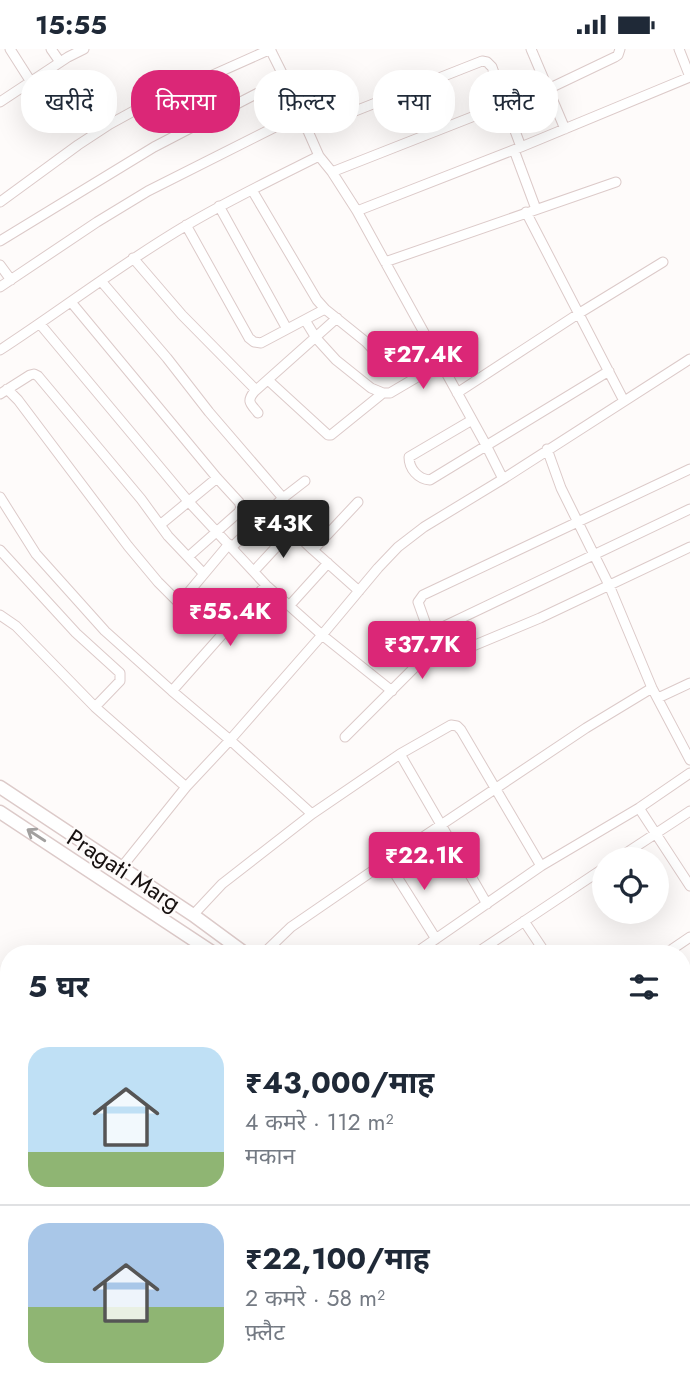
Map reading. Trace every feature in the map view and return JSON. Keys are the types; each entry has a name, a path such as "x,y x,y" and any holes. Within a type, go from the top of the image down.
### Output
{"main road":[{"name":"Pragati Marg","path":"0,787 193,915 234,945"},
{"name":"Pragati Marg","path":"0,812 201,945"}],"street":[{"path":"10,49 23,70"},
{"path":"51,49 60,62"},
{"path":"48,70 84,49"},
{"path":"0,202 78,145 141,107 270,49 280,70"},
{"path":"531,49 540,70"},
{"path":"558,84 615,57 620,49"},
{"path":"357,211 517,149 690,77 679,49"},
{"path":"359,109 482,61 487,62 493,70"},
{"path":"0,102 21,88"},
{"path":"0,241 154,147 254,95"},
{"path":"558,113 565,129"},
{"path":"332,172 469,118"},
{"path":"0,287 148,191 263,133"},
{"path":"308,133 319,156 357,211 503,479"},
{"path":"513,133 536,209"},
{"path":"0,350 186,225 319,156"},
{"path":"385,262 616,182"},
{"path":"252,190 317,300 381,358"},
{"path":"219,207 287,329"},
{"path":"526,212 624,401"},
{"path":"186,225 249,338 254,342 261,343 325,309"},
{"path":"134,258 181,316 256,390"},
{"path":"457,393 663,262"},
{"path":"0,265 11,280"},
{"path":"101,281 284,499"},
{"path":"71,302 216,478 239,502 239,512 188,557"},
{"path":"258,413 249,402 256,390 337,319"},
{"path":"305,320 316,338 336,360 371,388 383,393 390,393 441,363"},
{"path":"40,324 188,501 266,585 322,635 392,691"},
{"path":"121,868 186,787 398,547 424,527 690,359"},
{"path":"472,420 409,457 412,468 420,478 430,480 608,371"},
{"path":"204,574 160,525 38,376 30,375 3,391 18,400 128,546 175,599 180,601 231,546 305,481"},
{"path":"268,380 328,435 383,393"},
{"path":"547,449 561,488 610,585 652,688 690,760"},
{"path":"438,658 418,602 423,595 690,469"},
{"path":"160,525 216,478"},
{"path":"0,497 36,554 105,631 312,814"},
{"path":"313,550 358,502"},
{"path":"430,633 690,509"},
{"path":"254,571 291,531 359,591"},
{"path":"345,737 428,656 444,658 690,547"},
{"path":"0,550 76,633 120,673 121,681 95,707"},
{"path":"290,605 328,563"},
{"path":"172,691 266,585"},
{"path":"0,615 16,626 95,707 186,787"},
{"path":"657,698 690,683"},
{"path":"273,945 291,927 387,860 586,728 652,688"},
{"path":"193,915 222,884 312,814 400,754 451,725 457,726 496,787 541,866"},
{"path":"400,754 487,904"},
{"path":"427,945 541,866 639,808 690,773"},
{"path":"639,808 690,886"},
{"path":"635,847 690,811"},
{"path":"387,860 436,939"},
{"path":"488,945 592,876"},
{"path":"524,921 540,945"}]}
